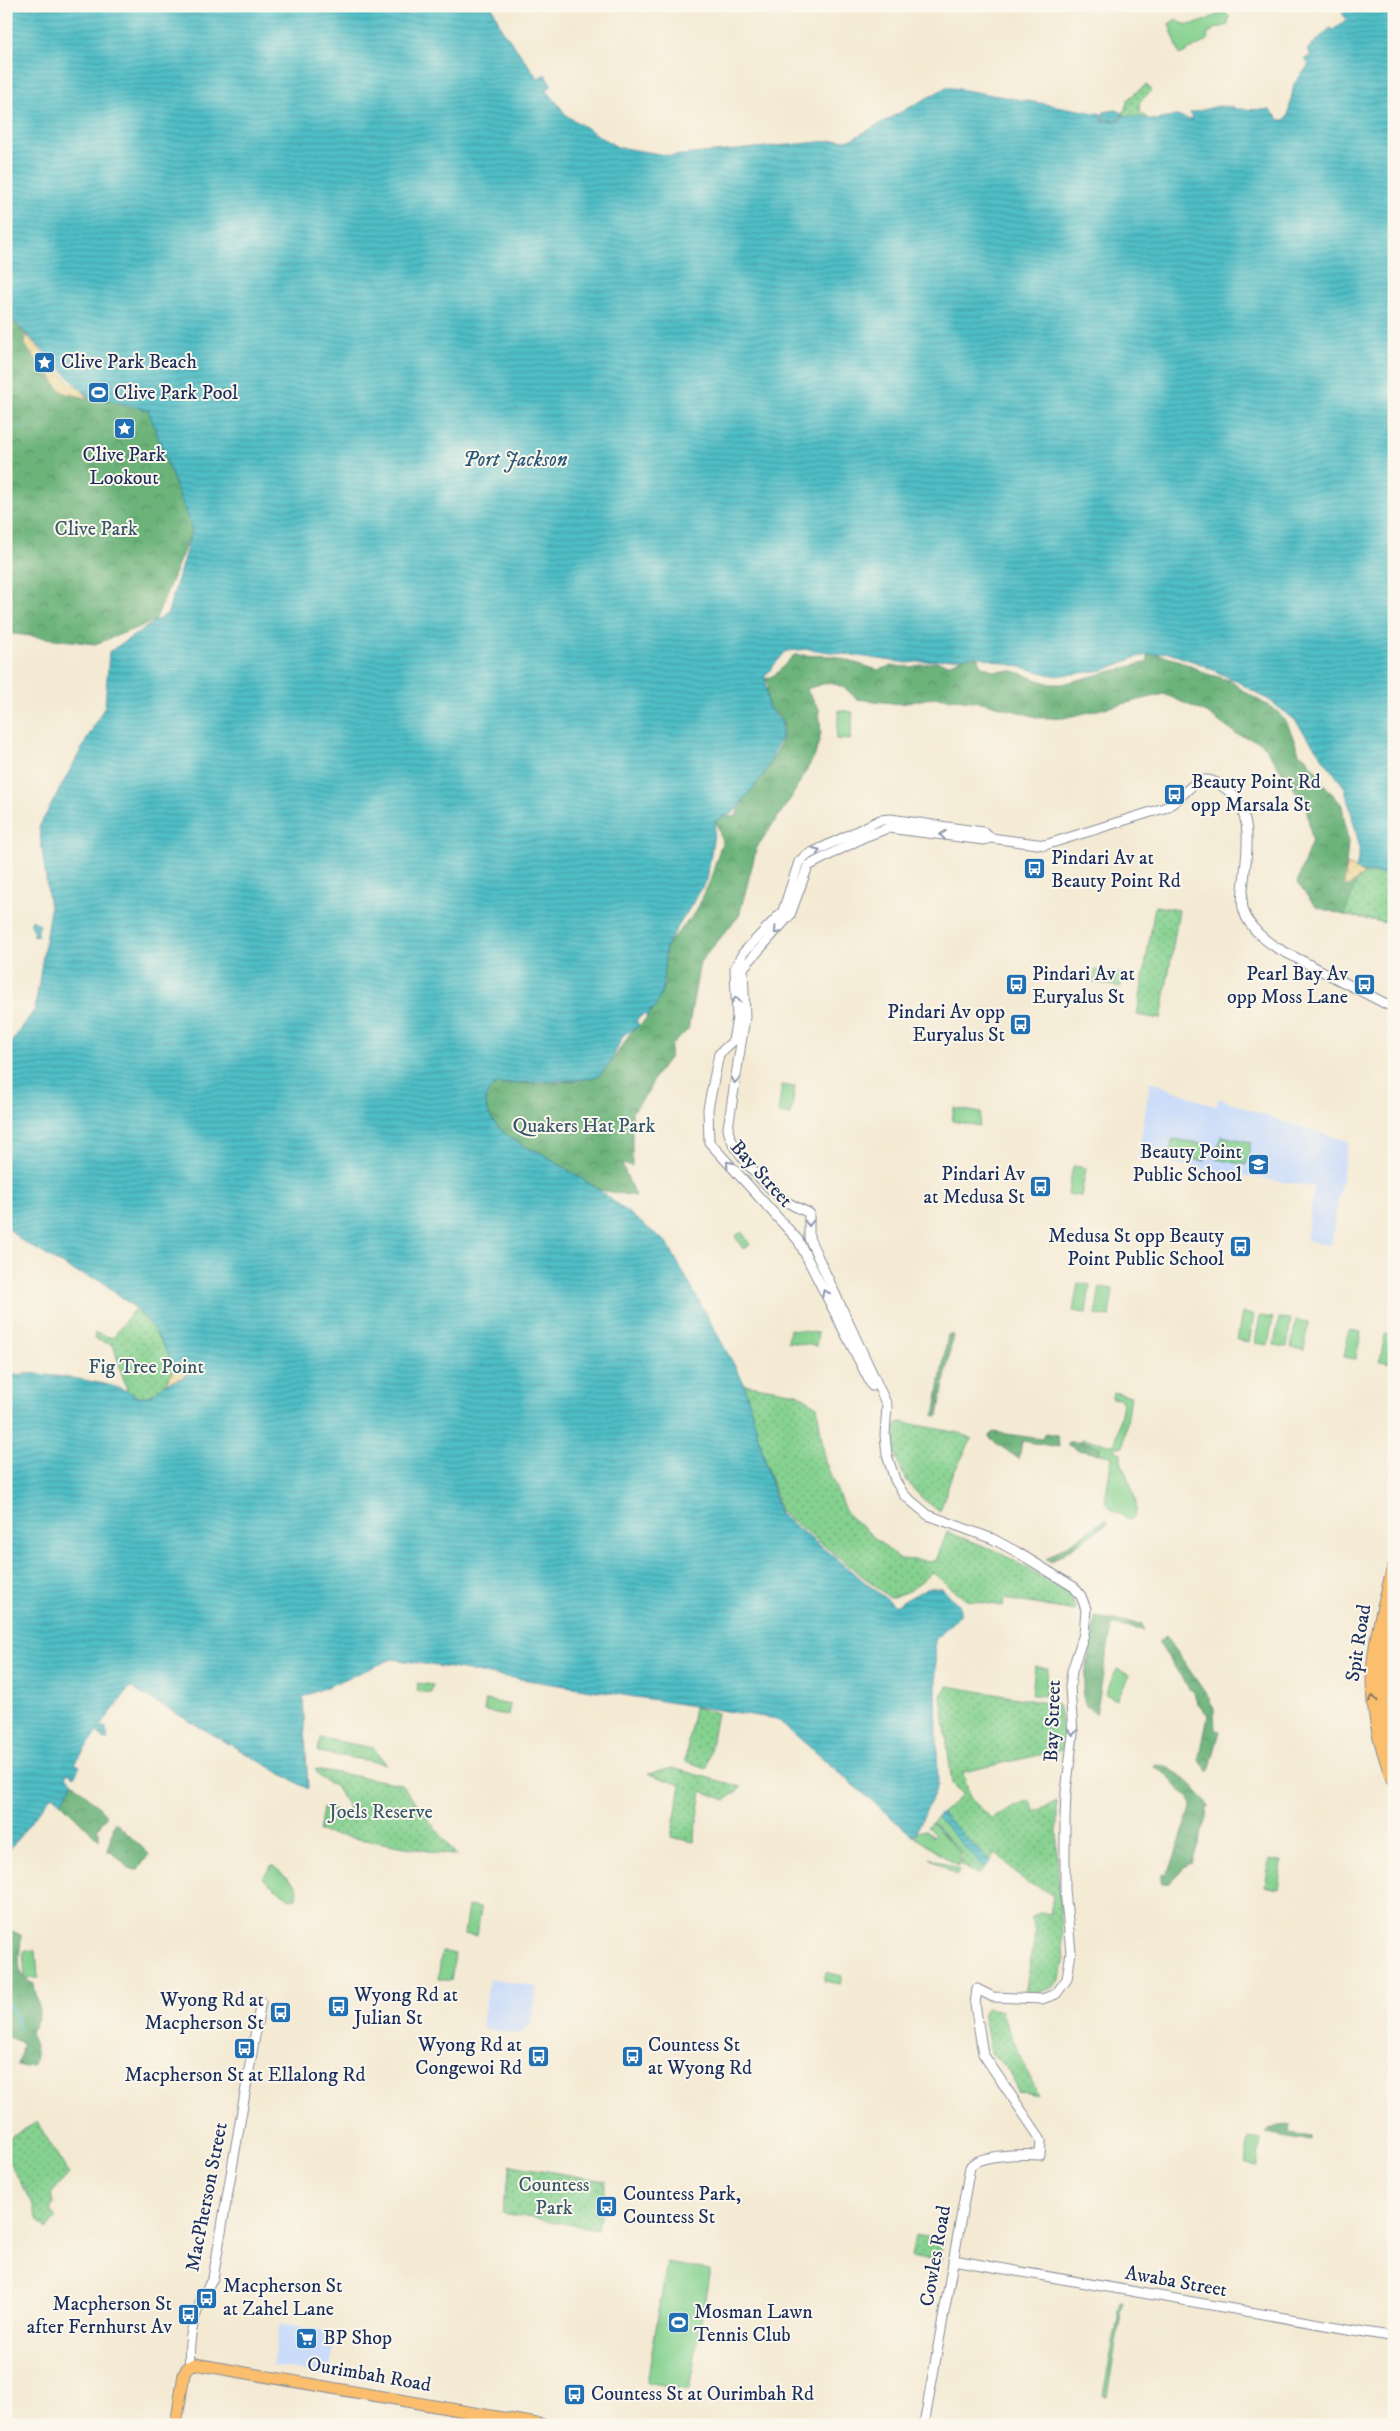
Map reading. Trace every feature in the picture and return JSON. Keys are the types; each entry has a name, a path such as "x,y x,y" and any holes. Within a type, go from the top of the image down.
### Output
{"highway":[{"name":"Spit Road","path":"1394,1569 1374,1654 1372,1686 1376,1724 1394,1780"},
{"name":"Spit Road","path":"1394,1615 1386,1646 1383,1672 1385,1712 1394,1746"}],"main road":[{"name":"Ourimbah Road","path":"190,2366 203,2365 543,2425"},
{"name":"MacPherson Street","path":"176,2425 184,2374 190,2366"}],"street":[{"path":"991,838 1045,845 1175,804 1200,781 1216,782 1227,790 1236,802 1247,827 1248,840 1242,907 1252,926 1260,936 1277,948 1394,1008"},
{"name":"Bay Street","path":"887,1415 798,1240 709,1142 708,1109 719,1054 733,1041 737,1018 734,976 738,960 783,911 799,862 805,856 880,820 890,819 983,832 991,838"},
{"name":"Bay Street","path":"991,838 984,840 888,828 808,866 790,916 743,968 745,1017 728,1128 732,1143 753,1168 782,1198 809,1213 809,1238 887,1405 885,1435 887,1455 895,1480 904,1495 928,1515 993,1540 1074,1587 1082,1596 1086,1609 1084,1634 1072,1671 1070,1687 1073,1722 1072,1753 1066,1792 1065,1890 1071,1952 1067,1979 1056,1994 1042,1999 1003,1999 985,1995 976,1989 975,2004 983,2054 1038,2135 1041,2142 1040,2155"},
{"name":"MacPherson Street","path":"190,2366 188,2352 198,2303 213,2278 261,2001"},
{"name":"Cowles Road","path":"924,2425 968,2172 972,2163 979,2160 1004,2156 1040,2155"},
{"name":"Awaba Street","path":"953,2260 1394,2337"}],"shaded area":[{"name":"Beauty Point Public School","path":"1150,1081 1216,1107 1219,1098 1272,1118 1348,1141 1331,1245 1306,1241 1314,1187 1138,1158"},
{"path":"489,1979 537,1987 531,2023 524,2032 515,2034 482,2028"},
{"path":"280,2323 336,2333 329,2376 272,2366"}],"green space":[{"path":"1222,13 1227,14 1229,17 1228,25 1214,29 1207,35 1208,40 1180,55 1169,24 1176,19 1181,23 1199,23"},
{"path":"1146,85 1152,90 1139,103 1140,112 1149,120 1123,115 1128,99"},
{"name":"Clive Park","path":"6,315 26,334 29,351 43,365 52,381 59,387 78,396 87,398 87,395 148,410 192,530 155,621 95,644 6,633"},
{"name":"Quakers Hat Park","path":"1154,653 1180,661 1207,674 1229,680 1277,711 1288,725 1300,755 1307,757 1310,765 1318,772 1322,782 1342,805 1348,842 1345,876 1354,884 1357,881 1394,924 1344,915 1316,907 1297,883 1312,840 1306,806 1261,742 1236,734 1207,713 1164,694 1064,718 1040,718 983,702 935,697 901,704 857,699 845,688 830,682 806,689 819,709 821,733 815,755 791,798 757,847 739,916 700,962 688,1030 671,1045 670,1057 656,1075 646,1095 632,1112 632,1166 622,1164 635,1196 599,1190 540,1152 518,1143 507,1135 489,1115 486,1104 488,1094 496,1084 583,1080 602,1073 611,1063 631,1032 650,1013 659,998 665,982 660,977 666,946 696,912 710,881 722,842 716,820 721,816 735,817 778,748 782,738 783,724 778,716 768,707 766,690 769,687 766,679 776,674 794,655 833,656 878,670 891,666 911,667 935,662 950,664 970,655 979,658 980,665 994,671 1014,671 1050,684 1062,684 1148,662 1147,655"},
{"path":"839,710 853,712 850,740 836,739"},
{"path":"1385,873 1394,879 1394,924 1344,915 1357,881 1364,874"},
{"path":"1155,906 1179,910 1161,1019 1137,1015"},
{"path":"1095,970 1123,974 1121,987 1093,982"},
{"path":"782,1085 795,1087 791,1115 778,1113"},
{"path":"954,1108 981,1113 979,1126 952,1121"},
{"path":"1221,1136 1251,1142 1246,1165 1216,1159"},
{"path":"1172,1139 1208,1144 1205,1161 1170,1156"},
{"path":"1073,1166 1086,1168 1081,1196 1068,1194"},
{"path":"742,1232 750,1245 743,1249 735,1236"},
{"path":"1078,1283 1090,1285 1086,1313 1073,1311"},
{"path":"1100,1287 1113,1289 1109,1317 1095,1315"},
{"name":"Fig Tree Point","path":"135,1308 153,1328 176,1368 156,1393 138,1398 128,1393 113,1345 94,1339 95,1333 113,1338"},
{"path":"1242,1313 1254,1315 1249,1342 1237,1340"},
{"path":"1260,1316 1273,1318 1268,1345 1255,1343"},
{"path":"1279,1318 1291,1319 1287,1347 1274,1345"},
{"path":"1296,1320 1308,1322 1304,1350 1291,1348"},
{"path":"790,1329 818,1333 816,1346 788,1342"},
{"path":"1349,1330 1361,1332 1356,1359 1344,1357"},
{"path":"1385,1334 1394,1336 1391,1363 1380,1361"},
{"path":"948,1335 953,1335 938,1416 934,1416"},
{"path":"743,1384 797,1393 817,1406 825,1461 846,1513 899,1559 936,1561 947,1532 997,1551 1072,1594 1075,1611 1005,1599 1003,1606 966,1600 932,1572 911,1590 890,1598 780,1511"},
{"path":"1113,1392 1131,1396 1123,1447 1115,1447 1114,1450 1121,1453 1121,1461 1133,1491 1136,1507 1132,1519 1116,1513 1105,1501 1112,1456 1099,1454 1100,1447 1081,1442 1081,1439 1115,1445 1123,1403 1119,1399 1112,1398"},
{"path":"901,1422 960,1433 972,1439 951,1478 940,1511 919,1495 904,1476 895,1452 894,1440 895,1426"},
{"path":"993,1432 1042,1439 1045,1433 1058,1435 1059,1447 1022,1441 1019,1459 989,1438"},
{"path":"1068,1442 1081,1442 1100,1447 1099,1454 1078,1450 1068,1445"},
{"path":"1105,1520 1109,1523 1051,1562 1046,1559"},
{"path":"1095,1617 1142,1624 1144,1630 1112,1625 1096,1714 1086,1706 1082,1695"},
{"path":"1166,1636 1208,1697 1214,1709 1215,1730 1220,1731 1209,1771 1199,1761 1208,1715 1197,1702 1193,1690 1190,1690 1158,1642"},
{"path":"1035,1667 1048,1668 1045,1696 1032,1695"},
{"path":"1117,1669 1129,1675 1117,1700 1105,1694"},
{"path":"418,1683 433,1685 431,1693 417,1691"},
{"path":"948,1686 1058,1705 1064,1731 1062,1750 963,1772 970,1798 991,1818 1029,1800 1035,1812 1057,1801 1057,1857 1064,1963 1060,1979 1047,1990 1025,1993 1036,1932 1030,1918 1041,1912 1050,1914 1053,1896 1038,1886 1028,1884 996,1853 978,1875 960,1864 962,1854 932,1822 963,1794 952,1784 941,1695"},
{"path":"486,1700 510,1705 508,1715 484,1711"},
{"path":"694,1707 717,1713 707,1768 685,1761"},
{"path":"320,1738 374,1748 386,1764 318,1752"},
{"path":"1155,1764 1171,1769 1179,1774 1200,1794 1209,1808 1207,1806 1206,1818 1192,1863 1185,1866 1169,1883 1162,1883 1162,1874 1166,1875 1171,1867 1191,1809 1191,1804 1188,1797 1161,1770 1153,1766"},
{"path":"672,1768 742,1787 726,1800 702,1791 694,1842 671,1837 681,1785 648,1774"},
{"name":"Joels Reserve","path":"315,1769 401,1784 457,1856 319,1832 323,1808 341,1812 348,1811 348,1807 337,1788 321,1778"},
{"path":"73,1782 107,1815 97,1829 99,1840 61,1803"},
{"path":"115,1822 149,1854 138,1870 129,1869 111,1851 107,1851"},
{"path":"931,1822 960,1853 958,1866 916,1838 917,1832 926,1830 932,1837 935,1835 927,1827"},
{"path":"930,1857 959,1870 957,1876"},
{"path":"1270,1859 1282,1861 1278,1889 1265,1886"},
{"path":"272,1865 296,1885 298,1891 296,1898 290,1899 262,1878"},
{"path":"468,1906 481,1908 477,1936 464,1934"},
{"path":"6,1930 21,1935 20,1969 27,1980 34,1984 39,2005 39,2015 30,2034 36,2050 32,2066 18,2065 23,2043 6,2036"},
{"path":"36,1950 38,1978 25,1979 23,1951"},
{"path":"442,1951 455,1954 451,1981 438,1979"},
{"path":"826,1972 842,1976 840,1984 824,1981"},
{"path":"987,2008 1002,2011 1001,2013 1038,2095 1017,2091 1012,2076 991,2053 983,2013"},
{"path":"37,2122 69,2174 51,2194 53,2203 50,2210 57,2218 46,2229 38,2221 33,2204 6,2157 6,2140"},
{"path":"1290,2124 1289,2133 1311,2137 1311,2141 1265,2133 1268,2130"},
{"path":"1249,2138 1261,2140 1257,2166 1245,2164"},
{"name":"Countess Park","path":"511,2165 606,2181 598,2229 502,2213"},
{"path":"915,2235 944,2240 940,2263 911,2257"},
{"name":"Mosman Lawn Tennis Club","path":"667,2263 710,2270 689,2390 647,2382"},
{"path":"1121,2302 1123,2302 1107,2396 1103,2395"}],"sand":[{"name":"Clive Park Beach","path":"26,334 70,383 84,391 87,398 65,393 58,388 47,370 25,345"},
{"path":"1347,864 1364,874 1348,887 1344,885"},
{"path":"176,1368 188,1371 187,1374 182,1379 165,1384 169,1375"}],"water":[{"name":"Port Jackson","path":"1366,5 1394,6 1394,879 1389,876 1356,870 1360,848 1345,788 1294,719 1269,700 1201,664 1166,652 1137,657 1104,670 1056,676 977,656 907,663 809,649 786,651 765,676 768,707 782,722 781,737 765,773 733,813 716,820 707,880 666,946 662,992 655,1008 650,1011 647,1017 644,1014 636,1020 639,1026 623,1035 612,1060 601,1074 596,1077 578,1080 496,1084 488,1094 486,1104 489,1115 507,1135 518,1143 540,1152 599,1190 667,1243 744,1383 779,1513 895,1606 927,1588 941,1588 960,1606 960,1615 935,1639 938,1785 914,1837 777,1719 392,1659 303,1697 308,1789 130,1687 101,1726 106,1728 108,1739 103,1740 98,1731 75,1763 80,1766 75,1776 68,1772 66,1775 73,1782 61,1803 52,1795 6,1854 6,1376 34,1374 76,1379 121,1389 138,1398 151,1396 165,1384 185,1377 188,1371 176,1368 153,1328 135,1308 100,1280 73,1271 19,1239 6,1225 6,1050 35,1009 50,909 39,827 105,706 109,652 168,613 192,530 148,410 87,395 6,313 6,6 492,6 501,28 538,78 545,74 552,86 546,89 567,116 617,147 672,156 852,139 947,87 1102,114 1102,121 1121,120 1123,115 1156,120 1176,116 1192,120 1190,113 1219,106 1234,107 1234,109 1270,110 1280,120 1285,120 1288,116 1294,84 1309,65 1305,59 1311,55 1307,50 1330,28 1333,30 1347,19 1342,14 1352,7"},
{"path":"1116,110 1123,113 1120,119 1103,120 1104,112"},
{"path":"32,920 40,925 38,936 32,936 34,932 30,922"},
{"path":"942,1813 990,1862 984,1868 937,1817"}],"waterway":[{"path":"6,1936 9,1970 6,1977"},
{"path":"6,2002 11,2007 20,2030"}],"place":[{"name":"Clive Park Beach","path":"45,362"},
{"name":"Clive Park Pool","path":"98,393"},
{"name":"Clive Park Lookout","path":"124,429"},
{"name":"Beauty Point Rd opp Marsala St","path":"1175,794"},
{"name":"Pindari Av at Beauty Point Rd","path":"1035,869"},
{"name":"Pindari Av at Euryalus St","path":"1016,985"},
{"name":"Pearl Bay Av opp Moss Lane","path":"1364,985"},
{"name":"Pindari Av opp Euryalus St","path":"1021,1024"},
{"name":"Beauty Point Public School","path":"1258,1164"},
{"name":"Pindari Av at Medusa St","path":"1041,1186"},
{"name":"Medusa St opp Beauty Point Public School","path":"1240,1247"},
{"name":"Wyong Rd at Julian St","path":"338,2007"},
{"name":"Wyong Rd at Macpherson St","path":"280,2012"},
{"name":"Macpherson St at Ellalong Rd","path":"245,2049"},
{"name":"Wyong Rd at Congewoi Rd","path":"538,2057"},
{"name":"Countess St at Wyong Rd","path":"632,2057"},
{"name":"Countess Park, Countess St","path":"607,2206"},
{"name":"Macpherson St at Zahel Lane","path":"207,2298"},
{"name":"Macpherson St after Fernhurst Av","path":"188,2315"},
{"name":"Mosman Lawn Tennis Club","path":"678,2323"},
{"name":"BP Shop","path":"307,2338"},
{"name":"Countess St at Ourimbah Rd","path":"575,2394"}]}
